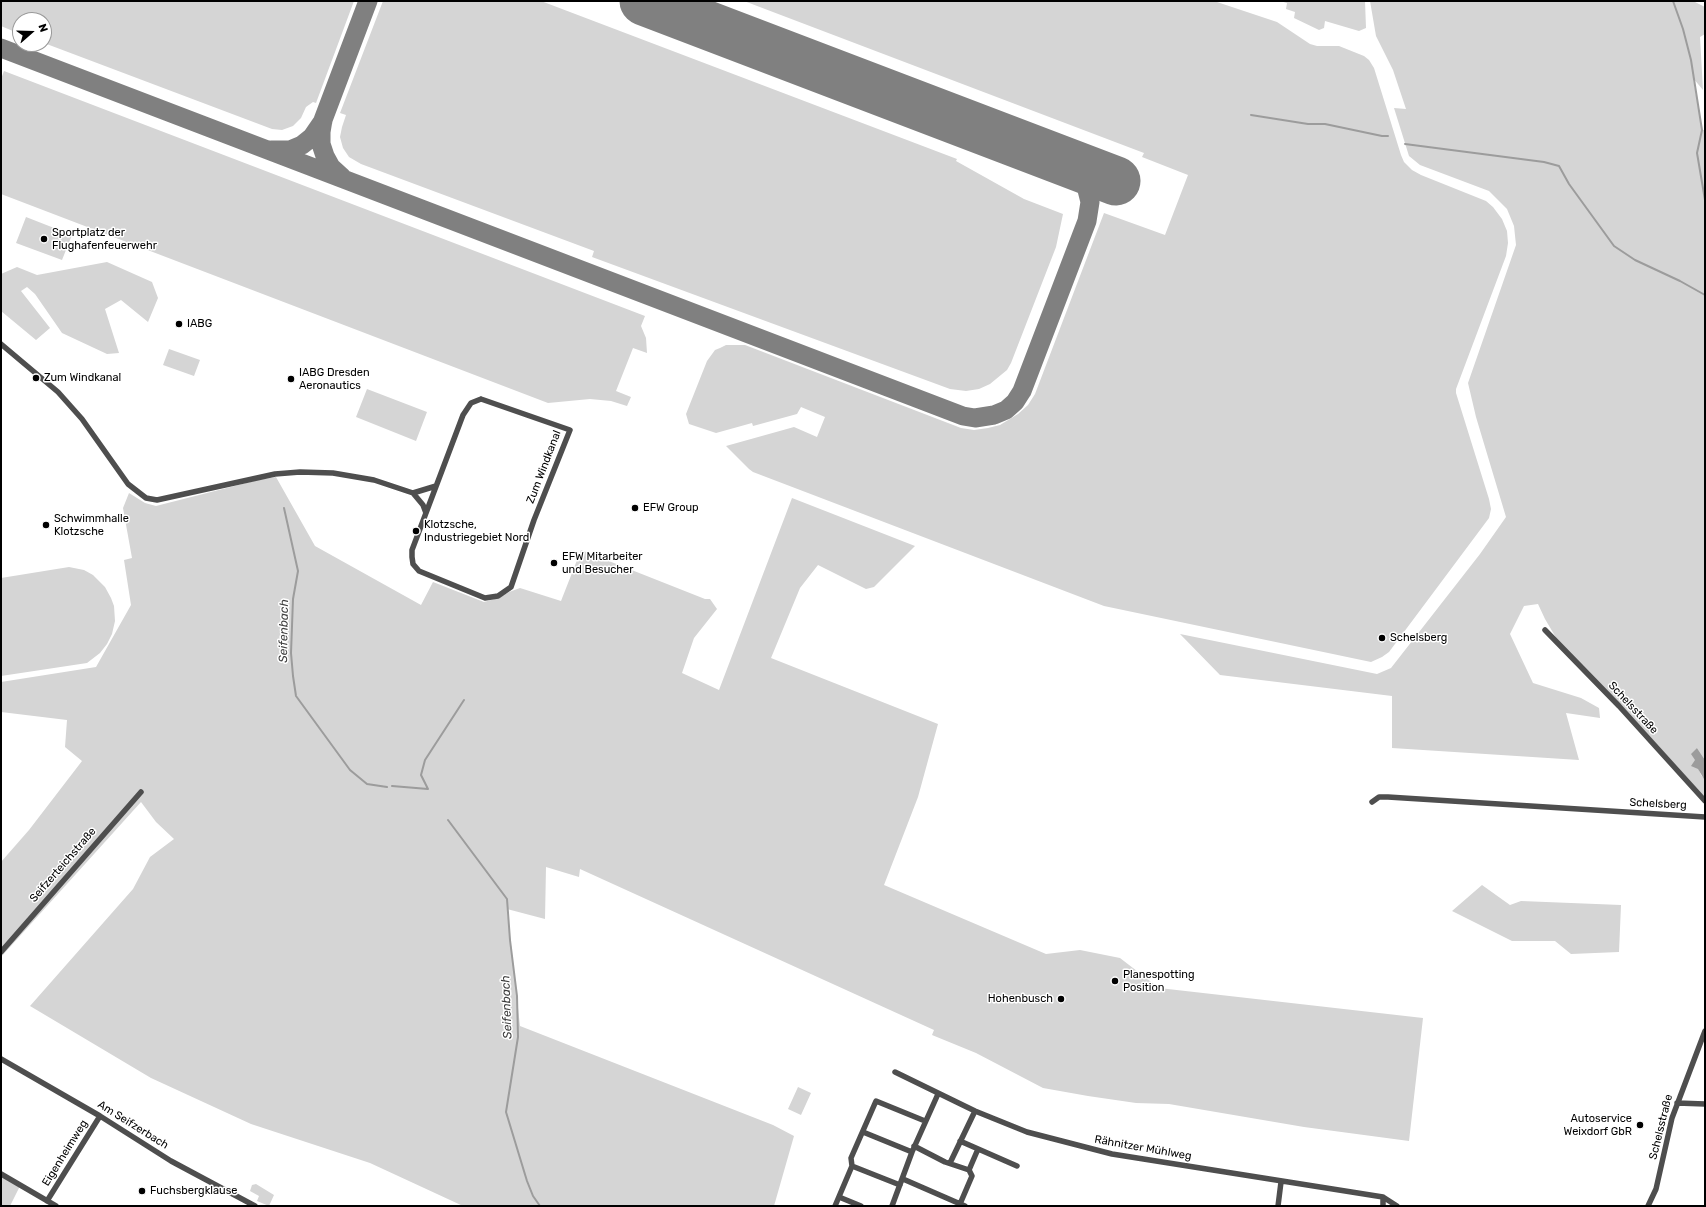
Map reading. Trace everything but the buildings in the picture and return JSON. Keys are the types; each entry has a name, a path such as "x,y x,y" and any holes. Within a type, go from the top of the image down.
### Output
{"street":[{"path":"1,344 58,392 82,419 128,484 146,498 157,500 257,477 300,472 352,476 378,481 413,493 423,504 426,513"},
{"name":"Zum Windkanal","path":"481,399 570,430 534,520 511,587 498,596 485,598 419,571 413,564 412,550 436,486 463,415 471,403 481,399"},
{"path":"413,493 436,486"},
{"name":"Schelsstraße","path":"1545,630 1619,706 1705,801"},
{"name":"Seifzerteichstraße","path":"1,952 141,792"},
{"name":"Schelsberg","path":"1372,802 1379,797 1388,796 1705,817"},
{"name":"Schelsstraße","path":"1648,1206 1656,1189 1672,1118 1705,1031"},
{"name":"Am Seifzerbach","path":"1,1059 100,1116 171,1160 255,1206"},
{"name":"Rähnitzer Mühlweg","path":"895,1072 975,1111 1027,1132 1112,1154 1383,1197 1397,1206"},
{"path":"892,1206 914,1146 938,1094"},
{"path":"835,1206 852,1166 851,1158 876,1101 926,1121"},
{"path":"1677,1103 1705,1104"},
{"path":"950,1163 975,1111"},
{"name":"Eigenheimweg","path":"47,1201 100,1116"},
{"path":"863,1132 912,1152"},
{"path":"960,1141 1017,1166"},
{"path":"852,1166 963,1205 972,1176 969,1170 945,1162 914,1146"},
{"path":"969,1170 978,1149"},
{"path":"1,1174 56,1206"},
{"path":"1278,1206 1281,1182"},
{"path":"839,1197 861,1206"},
{"path":"1383,1197 1383,1206"}],"shaded area":[{"path":"1,1 354,1 316,103 313,102 306,107 301,118 293,126 282,130 272,129 52,46 52,12 12,12 12,31 1,26"},
{"path":"383,1 541,1 957,159 956,161 1024,199 1063,214 1056,247 1007,370 990,384 979,389 966,391 950,389 592,257 594,251 361,164 349,157 343,148 340,137 346,115 340,113"},
{"path":"744,1 1214,1 1277,22 1310,44 1317,46 1339,46 1364,56 1369,60 1374,68 1404,162 1412,170 1421,175 1486,201 1493,207 1502,219 1507,231 1508,243 1506,256 1456,389 1489,499 1491,509 1489,518 1389,652 1371,662 1104,606 753,472 726,446 794,427 817,437 825,417 801,407 797,414 753,426 752,423 716,433 689,424 686,414 707,361 715,350 726,345 745,345 961,428 974,430 1000,425 1018,414 1028,405 1035,394 1104,213 1165,235 1188,175 1142,157 1144,153"},
{"path":"1280,1 1365,1 1366,28 1359,31 1325,21 1324,28 1319,30 1294,18 1295,12 1286,9 1287,3"},
{"path":"1370,1 1693,1 1705,7 1705,34 1700,37 1703,90 1693,78 1702,130 1705,130 1705,760 1697,748 1695,760 1701,775 1705,779 1705,797 1615,698 1558,641 1538,604 1524,606 1510,634 1533,683 1581,698 1599,708 1600,718 1566,713 1579,760 1392,748 1392,696 1220,675 1180,634 1377,674 1391,668 1480,554 1506,517 1476,417 1468,383 1516,245 1514,226 1507,209 1489,191 1420,165 1409,156 1394,108 1406,109 1393,70 1376,36"},
{"path":"4,71 645,316 641,326 646,338 647,353 633,348 616,391 631,397 627,406 611,401 590,399 548,403 1,194 1,79"},
{"name":"Sportplatz der Flughafenfeuerwehr","path":"26,217 72,235 62,260 16,243"},
{"path":"107,262 152,282 158,298 148,322 121,300 105,309 119,353 107,354 62,333 35,294 27,287 21,291 50,328 36,340 1,311 1,274 17,267 37,275"},
{"path":"169,349 200,360 194,376 163,365"},
{"path":"367,389 427,412 416,441 356,417"},
{"path":"276,477 315,546 421,605 433,582 484,602 498,598 520,588 561,601 581,550 705,599 710,599 717,609 694,638 682,673 719,690 792,498 915,546 874,587 866,589 818,565 800,588 771,658 938,724 918,797 884,885 1046,954 1080,950 1120,958 1159,988 1423,1018 1409,1141 1304,1127 1169,1104 1136,1103 1043,1088 976,1053 932,1035 934,1030 580,869 579,877 546,867 545,919 507,909 520,1026 773,1125 794,1136 774,1206 463,1206 370,1163 251,1124 151,1078 30,1006 133,889 150,857 174,839 156,822 141,802 1,957 1,862 29,830 82,761 65,747 67,720 1,712 1,682 96,667 131,605 124,560 132,558 123,508 129,493 145,503 156,506 258,480"},
{"path":"69,567 84,570 93,575 105,587 111,598 114,606 115,621 112,634 107,644 100,653 87,663 1,676 1,578"},
{"path":"1697,748 1705,760 1704,779 1698,769 1691,766 1695,760 1691,754"},
{"path":"1482,885 1510,905 1521,901 1621,905 1619,952 1571,954 1555,941 1512,941 1452,911"},
{"path":"798,1087 811,1093 801,1115 788,1109"},
{"path":"1,1174 21,1184 10,1206 1,1206"},
{"path":"256,1184 274,1195 269,1206 257,1201 259,1196 250,1191 252,1185"}],"waterway":[{"path":"1673,1 1683,29 1691,60 1702,130 1697,153 1705,200"},
{"path":"1251,115 1308,124 1325,124 1388,136"},
{"path":"1405,144 1544,162 1559,166 1569,184 1614,246 1635,260 1680,281 1705,295"},
{"name":"Seifenbach","path":"284,508 298,571 293,599 291,653 296,696 350,770 367,784 387,787"},
{"path":"392,786 428,789 421,775 425,760 464,700"},
{"name":"Seifenbach","path":"448,820 507,899 510,940 517,996 518,1037 506,1112 527,1181 533,1196 540,1206"}],"taxiway":[{"path":"342,177 331,167 325,156 321,144 321,132 323,120 368,1"},
{"path":"1,48 963,416 975,418 994,415 1006,410 1015,402 1022,391 1087,221 1090,202 1086,186 1074,170 1060,160"},
{"path":"271,150 290,150 302,145 312,137 323,121"}],"runway":[{"path":"644,1 1116,181"}],"place":[{"name":"Sportplatz der Flughafenfeuerwehr","path":"44,239"},
{"name":"IABG","path":"179,324"},
{"name":"Zum Windkanal","path":"36,378"},
{"name":"IABG Dresden Aeronautics","path":"291,379"},
{"name":"EFW Group","path":"635,508"},
{"name":"Schwimmhalle Klotzsche","path":"46,525"},
{"name":"Klotzsche, Industriegebiet Nord","path":"416,531"},
{"name":"EFW Mitarbeiter und Besucher","path":"554,563"},
{"name":"Schelsberg","path":"1382,638"},
{"name":"Planespotting Position","path":"1115,981"},
{"name":"Hohenbusch","path":"1061,999"},
{"name":"Autoservice Weixdorf GbR","path":"1640,1125"},
{"name":"Fuchsbergklause","path":"142,1191"}]}
